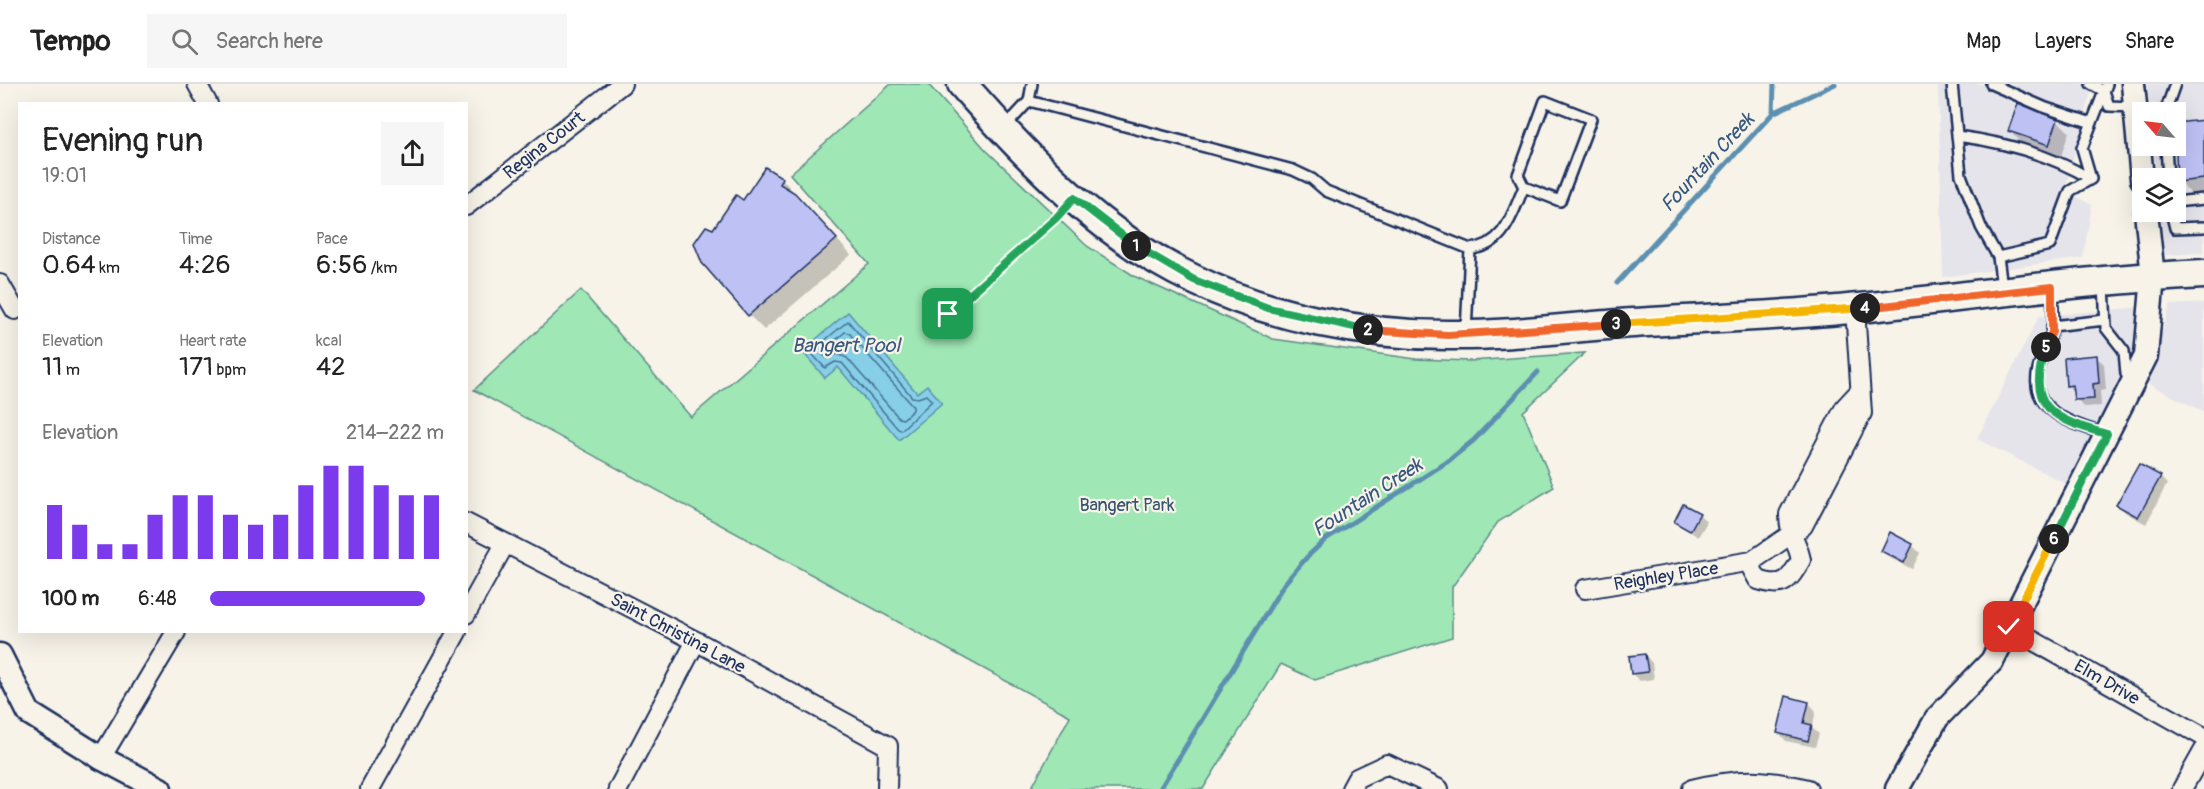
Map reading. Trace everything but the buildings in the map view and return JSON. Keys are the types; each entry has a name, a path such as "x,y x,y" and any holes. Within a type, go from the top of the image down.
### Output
{"main road":[{"path":"962,84 1003,130 1074,198 1122,238 1194,280 1268,308 1361,330 1466,334 1855,309 2153,276 2204,274"}],"street":[{"path":"197,84 207,102"},
{"name":"Regina Court","path":"468,204 622,84"},
{"path":"2133,84 2134,102"},
{"path":"1897,789 1937,718 1992,661 2146,356 2153,276 2147,222"},
{"path":"0,284 15,310"},
{"name":"Reighley Place","path":"1585,589 1748,562 1769,552 1789,534 1803,526 1826,463 1862,413 1855,309"},
{"name":"Saint Christina Lane","path":"468,524 696,641 888,746 887,789"},
{"path":"1748,562 1758,580 1773,585 1790,578 1801,560 1798,544 1789,534"},
{"path":"468,610 505,544"},
{"name":"Elm Drive","path":"2009,627 2204,737"},
{"path":"101,758 175,633"},
{"path":"370,789 456,633"},
{"path":"618,789 696,641"},
{"path":"0,655 29,713 101,758 160,789"},
{"path":"2182,789 2204,750"},
{"path":"1351,789 1357,778 1387,764 1440,789"},
{"path":"1692,789 1722,782 1769,779 1808,789"}],"lane":[{"path":"1003,130 1029,101 1032,84"},
{"path":"1952,84 1960,175 1981,227 1998,257 2003,292"},
{"path":"1991,84 2046,108 2092,123"},
{"path":"2091,84 2106,88"},
{"path":"2169,102 2175,84"},
{"path":"2091,179 2082,148 2106,88"},
{"path":"2106,88 2109,106 2132,107"},
{"path":"1029,101 1293,170 1312,179 1326,191 1470,249 1483,248 1506,228 1524,187"},
{"path":"1545,101 1591,119 1560,201 1524,187 1518,175 1545,101"},
{"path":"1957,135 1989,140 2068,165 2091,179"},
{"path":"1998,257 2050,245 2070,191 2091,179"},
{"path":"2186,201 2204,199"},
{"path":"2174,222 2175,228 2204,227"},
{"path":"1466,334 1470,249"},
{"path":"2104,281 2106,328 2124,351 2126,374 2133,383"},
{"path":"2052,287 2052,326 2037,371 2039,393 2049,408 2062,419 2107,434"},
{"path":"2052,326 2105,320"}],"path":[{"path":"948,314 1056,218 1074,198"}],"shaded area":[{"path":"1938,84 2093,84 2065,190 2092,205 2083,258 1943,277"},
{"path":"2147,84 2204,84 2204,253 2164,255 2161,222 2186,222 2186,168 2156,168 2155,156 2186,156 2186,102 2149,102"},
{"path":"2204,303 2204,412 2146,383 2170,305"},
{"path":"2142,307 2134,364 2070,486 1977,439 2039,316"}],"green space":[{"name":"Bangert Park","path":"891,84 928,84 986,150 1087,246 1136,277 1273,339 1416,359 1470,361 1585,353 1523,412 1554,487 1498,522 1452,587 1452,637 1315,680 1281,664 1203,789 1031,789 1070,716 474,390 581,290 691,417 869,264 790,174"}],"water":[{"name":"Bangert Pool","path":"848,312 917,393 927,385 942,403 899,440 838,367 825,378 802,351"}],"waterway":[{"path":"1773,113 1774,84"},
{"name":"Fountain Creek","path":"1617,283 1773,113 1835,84"},
{"name":"Fountain Creek","path":"1160,789 1284,584 1307,557 1326,539 1447,462 1474,440 1538,372"}],"route":[{"path":"948,314 1056,218 1074,198 1122,238 1194,280 1268,308 1361,330 1448,335 1855,309 2052,287 2052,332 2037,371 2039,393 2049,408 2062,419 2107,434 2009,627"}]}
